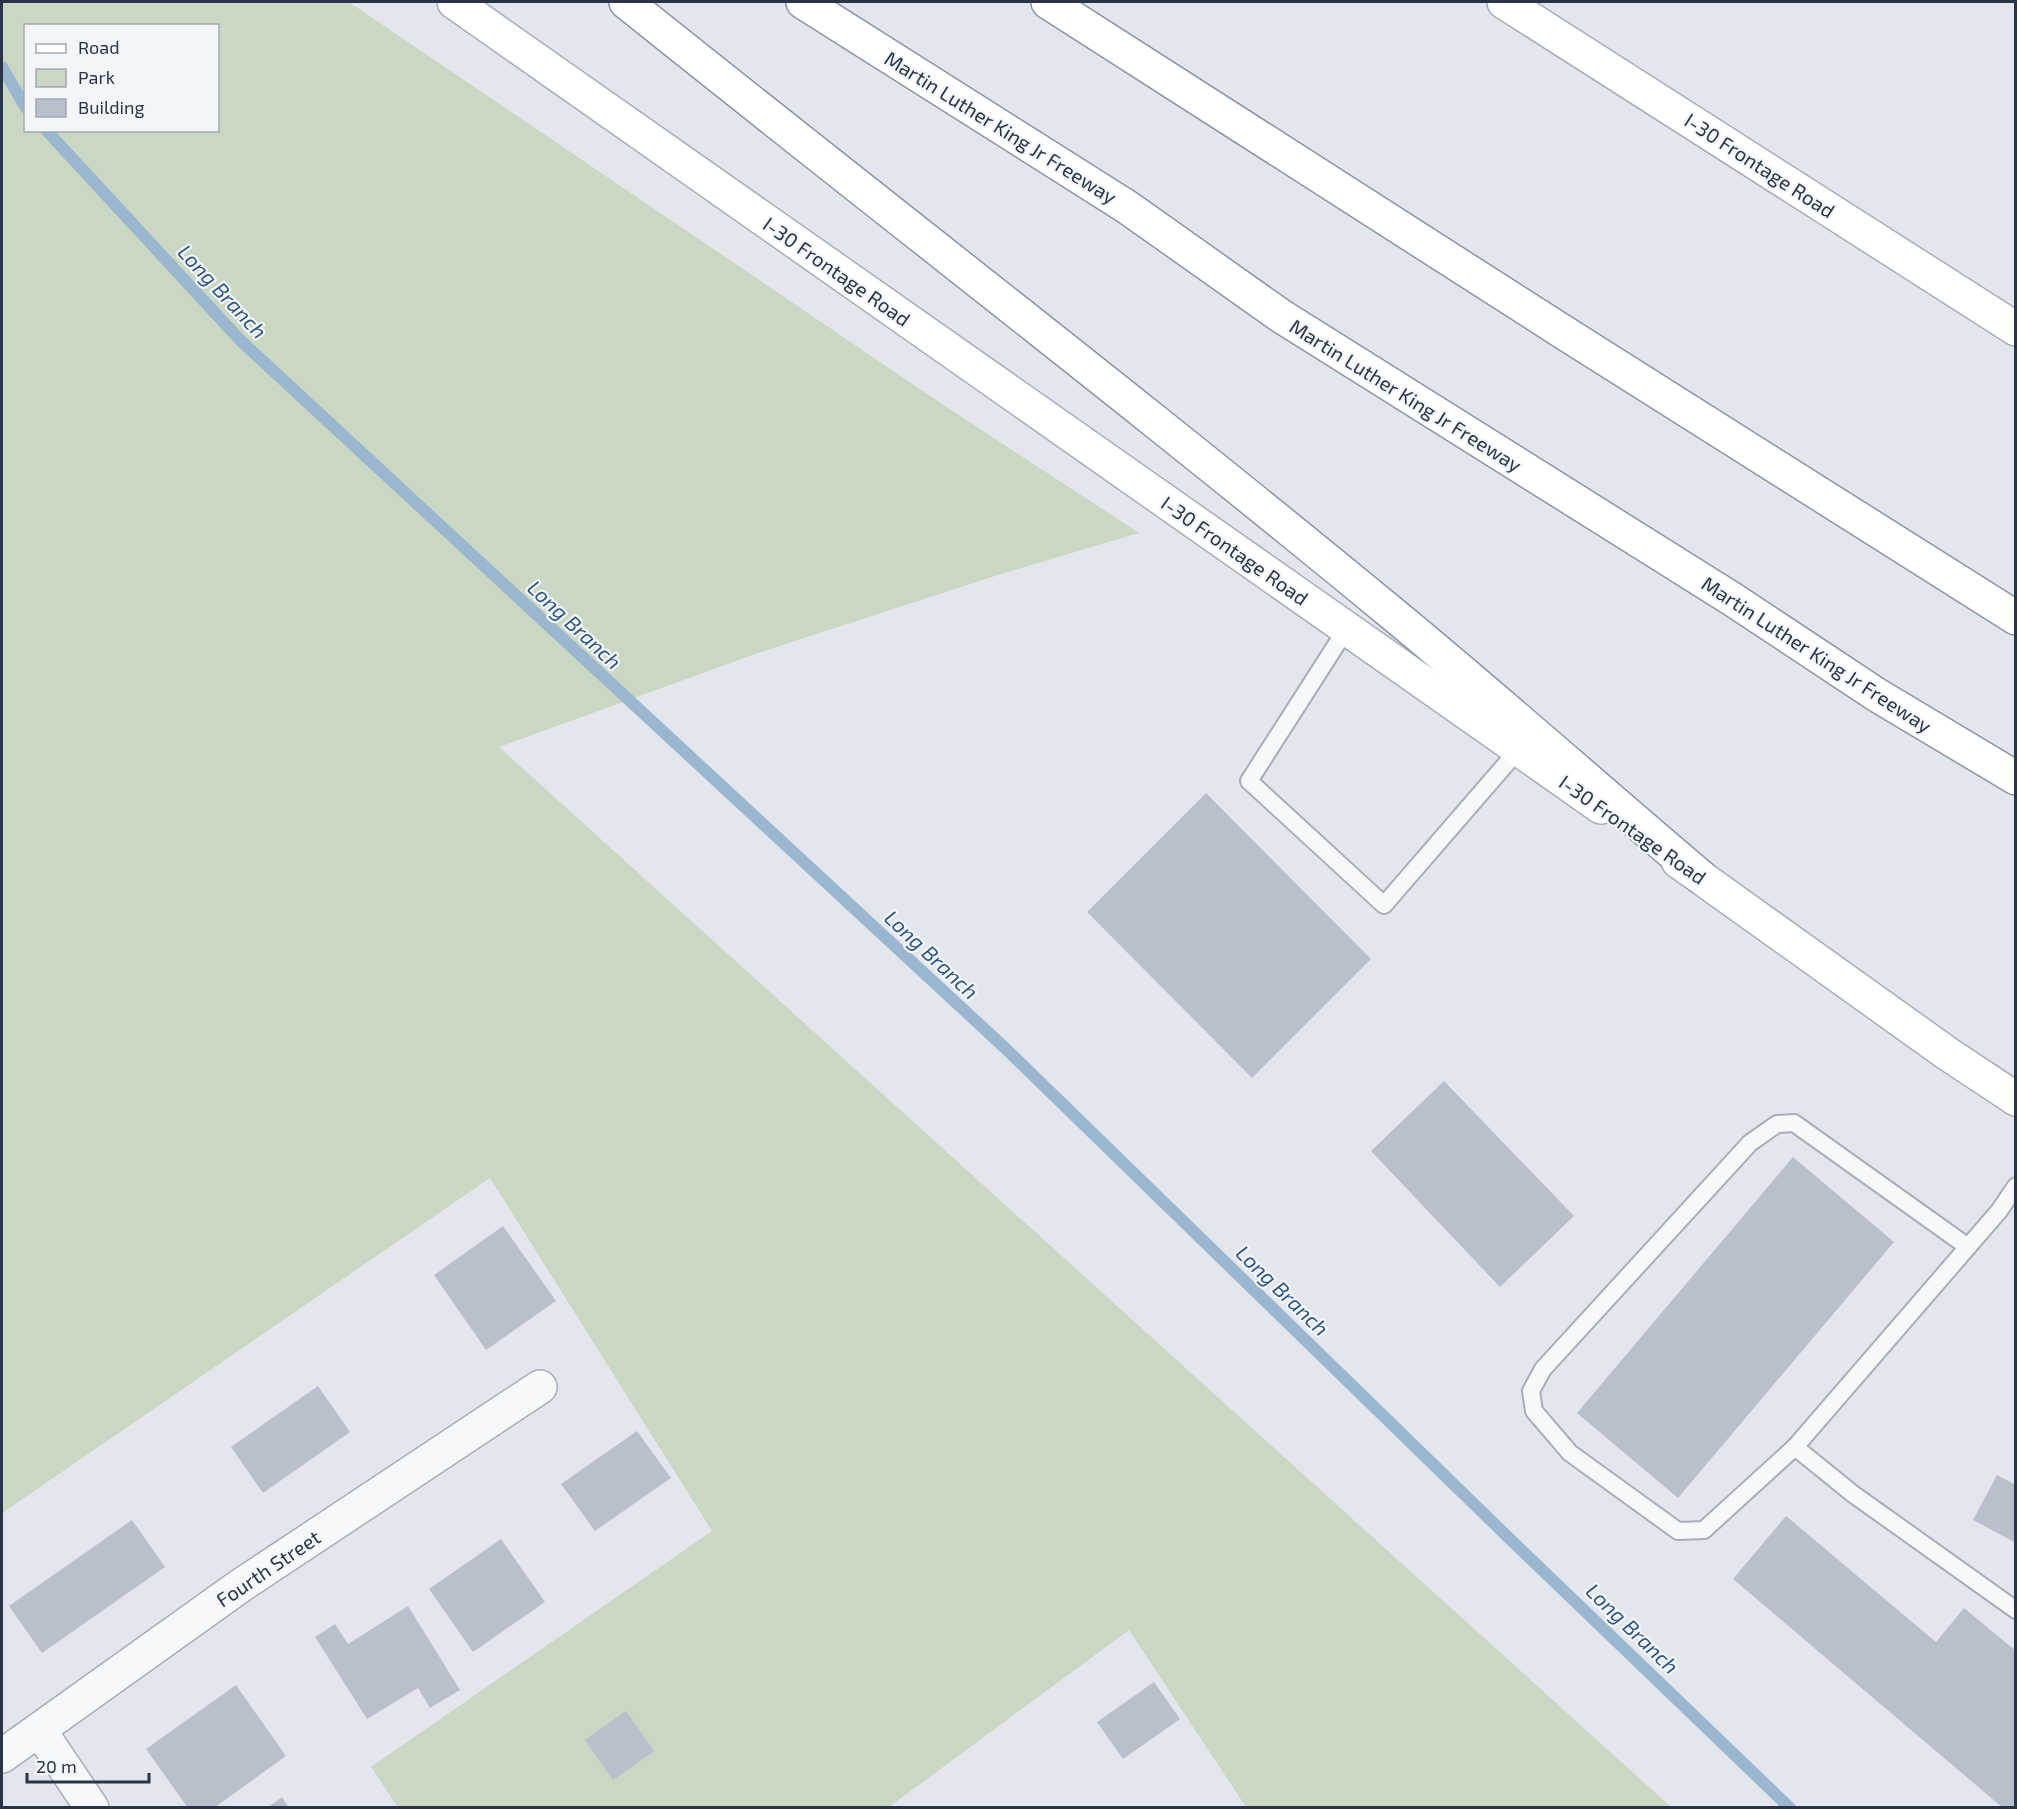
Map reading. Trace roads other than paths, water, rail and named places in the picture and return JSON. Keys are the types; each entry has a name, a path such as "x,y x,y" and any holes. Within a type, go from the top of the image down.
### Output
{"main road":[{"name":"I-30 Frontage Road","path":"454,2 2016,1100"},
{"path":"626,2 1390,611 1701,877"},
{"name":"Martin Luther King Jr Freeway","path":"804,2 1127,207 1281,316 1732,599 1877,695 2016,778"},
{"path":"1048,2 1580,343 2016,618"},
{"name":"I-30 Frontage Road","path":"1504,2 2016,329"}],"street":[{"name":"Fourth Street","path":"2,1756 240,1586 540,1387"},
{"path":"40,1731 92,1808"}],"lane":[{"path":"1347,628 1249,781 1384,905 1519,749"},
{"path":"1968,1247 1794,1123 1777,1124 1750,1143 1543,1370 1531,1391 1534,1411 1570,1453 1678,1531 1704,1530 1794,1447 2000,1211 2016,1186"},
{"path":"1794,1447 1853,1494 2016,1610"}],"waterway":[{"name":"Long Branch","path":"2,67 24,105"},
{"name":"Long Branch","path":"48,132 240,340 1005,1048 1790,1808"}]}
